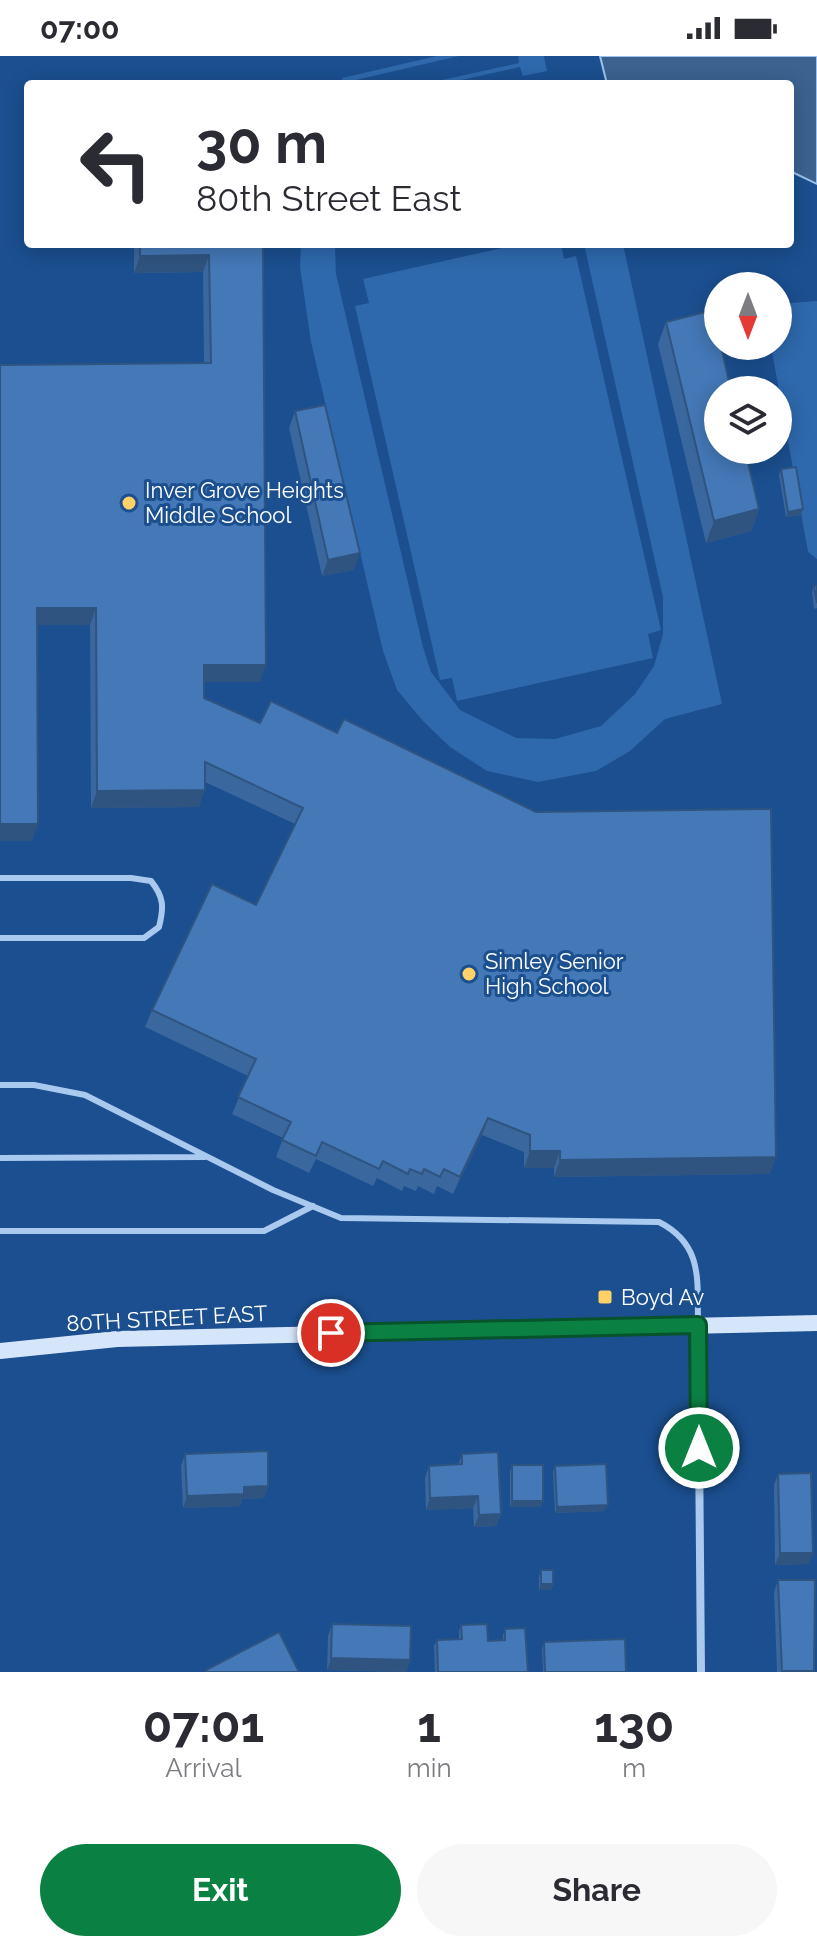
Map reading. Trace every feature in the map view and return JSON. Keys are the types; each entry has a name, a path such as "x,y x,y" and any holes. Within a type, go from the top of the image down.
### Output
{"street":[{"name":"80TH STREET EAST","path":"0,1351 117,1339 817,1323"},
{"path":"698,1325 701,1672"}],"lane":[{"path":"0,878 131,878 151,881 162,894 164,908 159,927 144,938 0,938"},
{"path":"0,1085 34,1085 85,1095 273,1190 341,1218 659,1222 676,1230 688,1242 697,1272 698,1325"},
{"path":"0,1158 209,1157"},
{"path":"0,1231 264,1231 313,1206"}],"shaded area":[{"path":"437,56 459,56 356,80 342,78"},
{"path":"518,56 544,56 547,71 523,76 520,67 461,80 442,80 519,63"},
{"path":"600,56 817,56 817,184 794,173 794,80 606,80"},
{"path":"301,248 335,248 336,274 431,672 460,710 516,738 555,739 601,726 635,694 654,666 663,634 663,597 585,248 624,248 722,704 665,719 630,751 596,771 538,782 487,771 450,747 423,721 397,690 383,651 311,342 300,267"},
{"path":"502,248 562,248 564,259 576,256 661,630 648,634 653,658 457,701 452,678 440,680 355,306 369,303 363,279"},
{"path":"817,301 817,559 808,552 792,463 792,376 776,376 774,360 792,360 792,303"}],"building":[{"name":"Simley Senior High School","path":"140,248 263,248 266,665 204,665 204,698 260,723 271,701 337,733 344,719 536,812 771,809 776,1157 560,1160 560,1151 530,1151 530,1135 488,1118 460,1177 444,1169 440,1177 424,1169 422,1174 410,1169 408,1174 383,1161 379,1169 322,1142 316,1156 282,1140 291,1122 238,1097 256,1059 152,1010 212,884 256,905 303,808 205,762 205,790 97,791 96,608 37,608 38,824 0,824 0,365 211,363 209,255 140,256"},
{"path":"704,312 704,360 724,360 728,376 704,376 704,464 748,464 759,509 714,521 666,322"},
{"path":"325,405 360,553 328,560 295,411"},
{"path":"796,467 803,509 788,512 781,469"},
{"path":"268,1451 268,1486 244,1487 244,1494 187,1496 185,1454"},
{"path":"498,1452 501,1514 479,1515 478,1496 430,1498 429,1466 462,1464 462,1454"},
{"path":"606,1464 608,1505 557,1507 555,1466"},
{"path":"512,1465 543,1465 543,1501 512,1501"},
{"path":"811,1473 813,1553 780,1553 778,1474"},
{"path":"541,1570 553,1570 553,1584 541,1584"},
{"path":"778,1580 815,1580 814,1671 782,1671"},
{"path":"332,1624 411,1626 410,1660 331,1658"},
{"path":"487,1624 488,1641 505,1640 505,1629 525,1628 528,1672 438,1672 437,1640 462,1639 461,1625"},
{"path":"279,1632 299,1672 207,1672 206,1670"},
{"path":"625,1639 626,1672 545,1672 544,1642"}],"place":[{"name":"Inver Grove Heights Middle School","path":"129,503"},
{"name":"Simley Senior High School","path":"469,974"},
{"name":"Boyd Av","path":"605,1297"}],"route":[{"path":"331,1333 698,1325 699,1448"}]}
